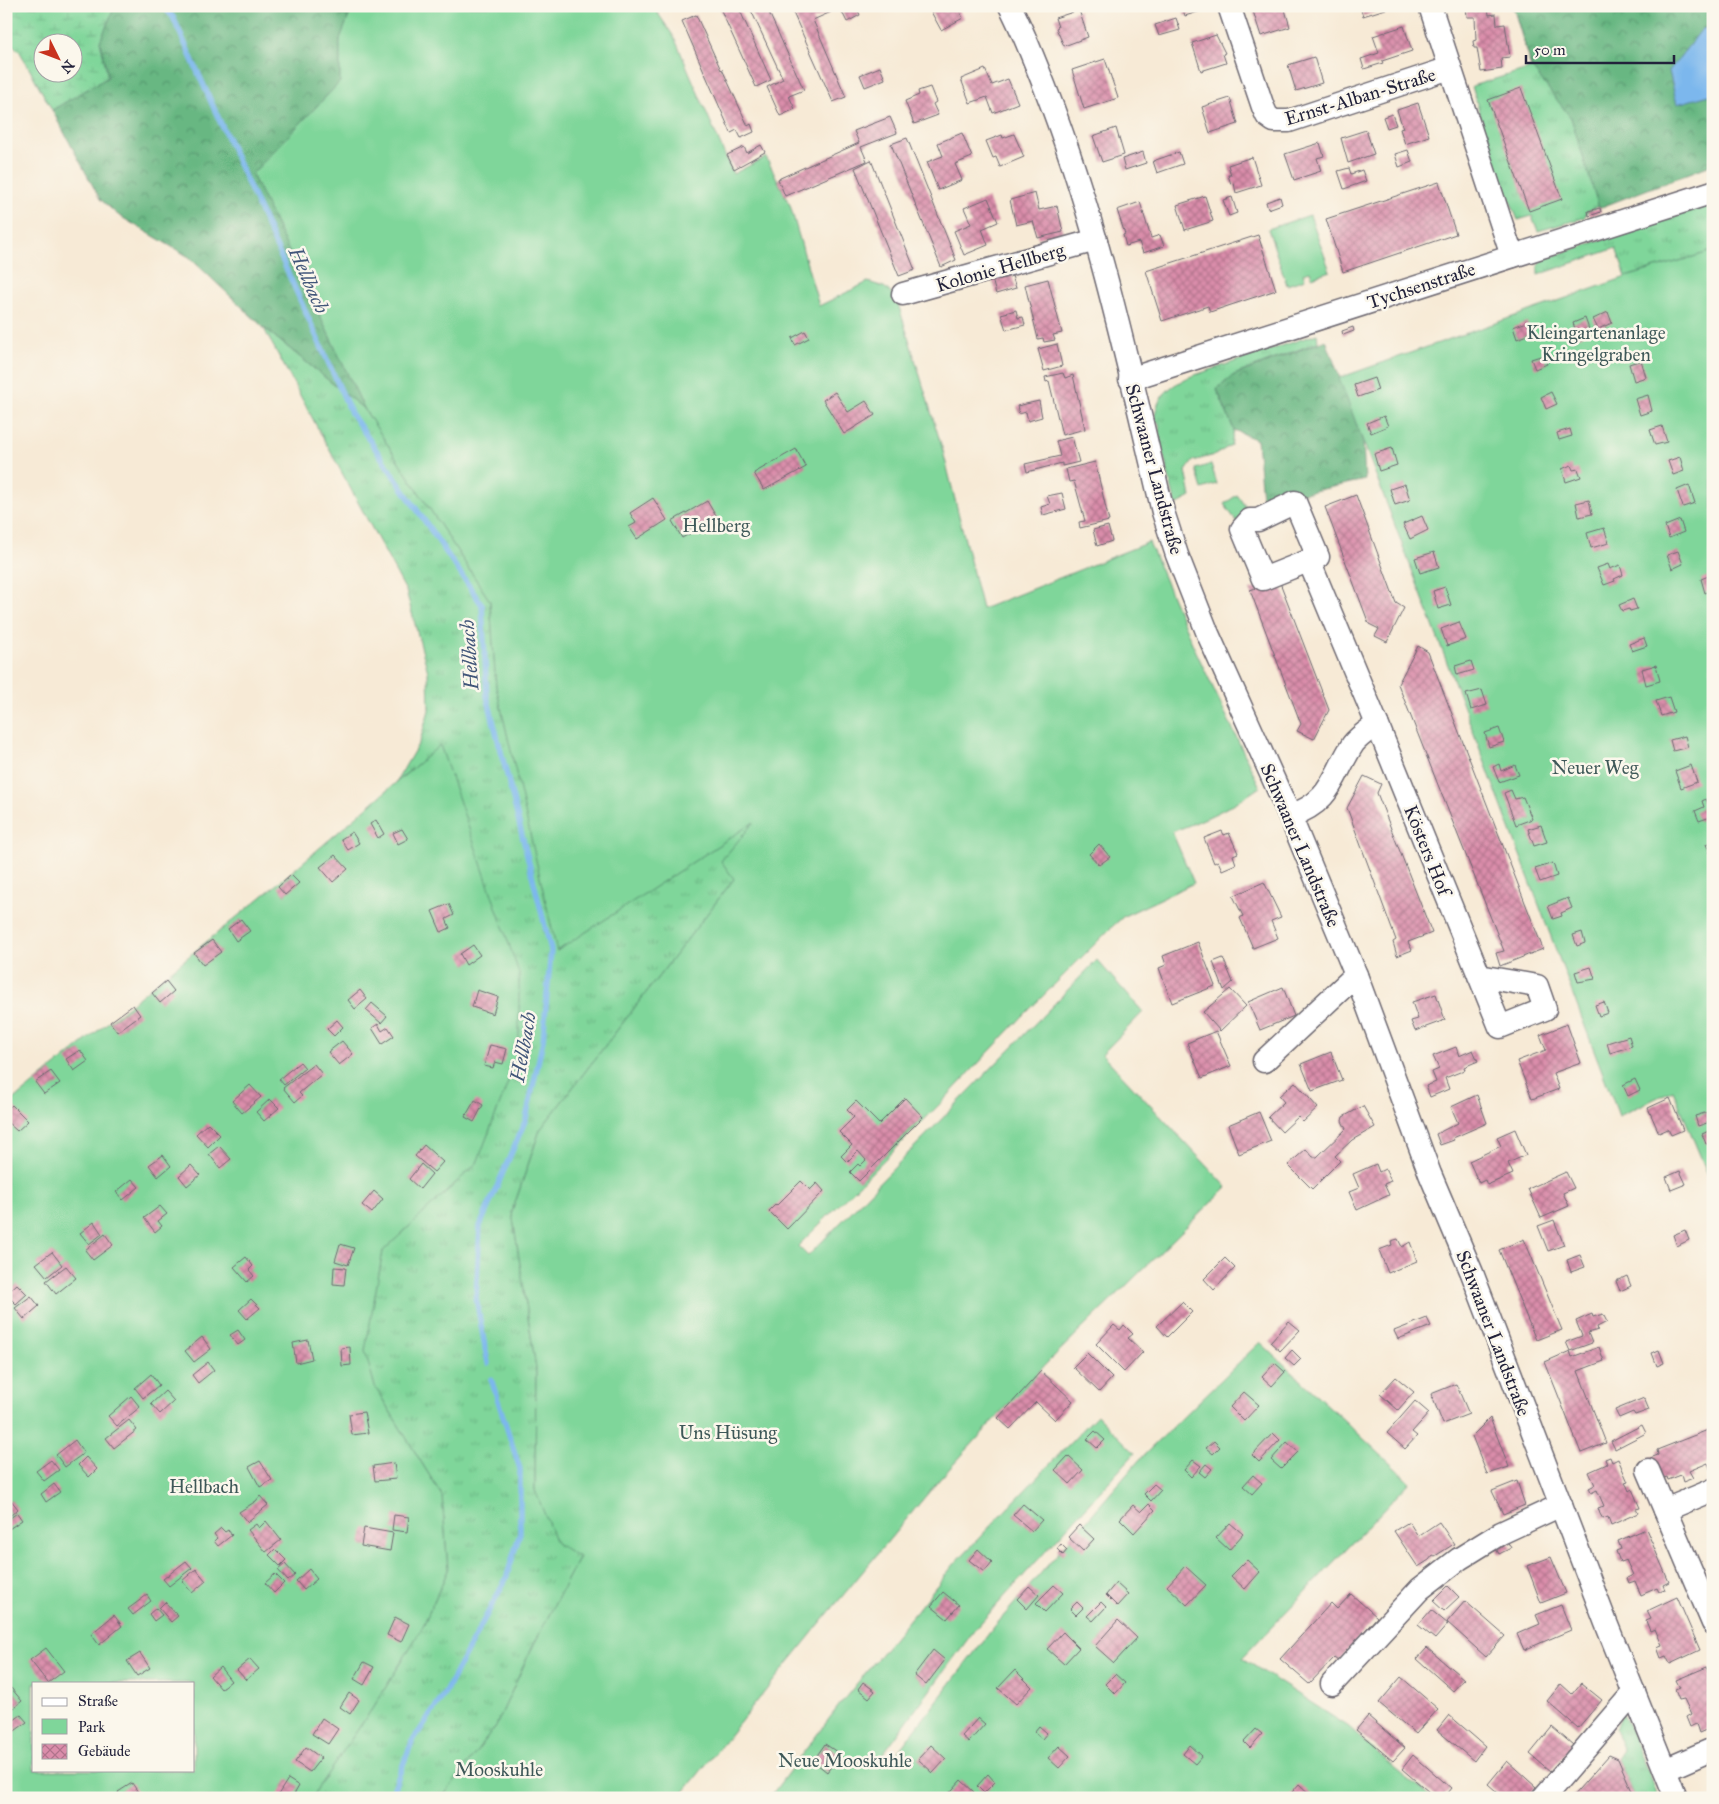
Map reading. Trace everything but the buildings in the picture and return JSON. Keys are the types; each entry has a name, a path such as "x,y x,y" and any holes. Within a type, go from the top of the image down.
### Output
{"street":[{"name":"Schwaaner Landstraße","path":"1010,6 1021,26 1057,119 1096,240 1163,512 1177,554 1208,634 1290,816 1356,975 1430,1174 1472,1274 1676,1798"},
{"name":"Ernst-Alban-Straße","path":"1228,6 1260,101 1267,116 1274,121 1289,121 1450,68"},
{"path":"1430,6 1512,256"},
{"name":"Tychsenstraße","path":"1130,379 1713,192"},
{"name":"Kolonie Hellberg","path":"903,294 1096,240"},
{"name":"Kösters Hof","path":"1309,561 1479,976"},
{"path":"1290,816 1303,812 1319,801 1335,780 1353,744 1360,736 1377,724"},
{"path":"1264,1060 1356,975"},
{"path":"1648,1470 1713,1623"},
{"path":"1665,1510 1713,1490"},
{"path":"1332,1684 1420,1589 1459,1558 1501,1533 1561,1505"},
{"path":"1543,1798 1634,1692"},
{"path":"1665,1770 1713,1749"}],"green space":[{"path":"6,6 115,6 100,41 108,77 52,110 37,82 82,82 82,32 32,32 32,74 20,52 6,38"},
{"path":"115,6 353,6 340,39 340,82 252,174 365,410 263,327 189,257 118,215 100,199 52,110 108,77 100,41"},
{"path":"353,6 653,6 674,37 733,174 766,157 790,205 819,306 868,282 884,287 896,297 943,451 982,609 1149,542 1192,643 1260,787 1218,812 1172,832 1194,883 1124,916 1114,925 1021,1018 940,1104 798,1246 808,1256 1097,960 1143,1012 1102,1054 1227,1187 1046,1364 939,1480 679,1798 442,1798 496,1726 528,1656 579,1557 556,1543 535,1490 536,1368 512,1212 540,1130 734,879 721,861 754,822 557,951 496,686 490,601 365,410 252,174 340,82 340,39"},
{"path":"1513,6 1713,6 1713,164 1587,211 1584,218 1538,231 1532,216 1518,220 1492,158 1472,86 1531,68"},
{"path":"1513,6 1713,6 1713,164 1599,208 1571,118 1532,68"},
{"path":"1713,202 1713,251 1626,277 1616,248 1538,275 1541,260"},
{"path":"1310,215 1330,271 1312,277 1310,271 1303,273 1305,279 1287,285 1268,229"},
{"name":"Neuer Weg","path":"1713,251 1713,1187 1673,1090 1619,1116 1339,378 1626,277"},
{"path":"263,327 365,410 490,601 496,686 558,950 755,821 734,879 540,1130 512,1212 536,1368 535,1490 579,1557 528,1656 496,1726 442,1798 311,1798 376,1703 422,1628 448,1570 442,1496 375,1387 364,1351 383,1251 477,1163 440,746 396,782 420,741 429,710 428,672 406,591"},
{"path":"1317,334 1318,342 1234,375 1217,389 1234,430 1231,445 1215,455 1193,461 1186,471 1191,497 1176,505 1160,441 1159,423 1154,421 1155,412 1164,394 1189,377"},
{"path":"1326,340 1363,442 1365,480 1300,494 1263,510 1257,440 1234,430 1217,389 1234,375"},
{"path":"1211,464 1217,484 1202,489 1196,469"},
{"path":"1237,495 1250,513 1237,522 1224,504"},
{"name":"Hellbach","path":"440,745 519,973 519,1054 477,1163 383,1251 365,1351 375,1387 442,1496 448,1570 422,1628 376,1703 311,1798 6,1798 6,1106 288,875"},
{"name":"Neue Mooskuhle","path":"1260,1342 1410,1482 1242,1658 1349,1727 1432,1798 769,1798 841,1703 956,1562 1097,1415 1135,1453 976,1628 882,1755 890,1762 994,1627 1141,1458"},
{"path":"1623,1712 1658,1798 1635,1798 1618,1759 1624,1750 1615,1730"}],"water":[{"path":"1713,27 1713,94 1677,104 1669,71 1702,29"}],"waterway":[{"name":"Hellbach","path":"163,6 173,17 351,413 482,605 487,696 551,950 543,1040 526,1119 480,1226 476,1298 488,1363"},
{"name":"Hellbach","path":"390,1798 412,1742 442,1698 506,1579 520,1533 520,1469 491,1379"}],"park label":[{"name":"Kleingartenanlage Kringelgraben","path":"1596,343"},
{"name":"Hellberg","path":"716,525"},
{"name":"Uns Hüsung","path":"728,1432"},
{"name":"Mooskuhle","path":"499,1769"}]}
